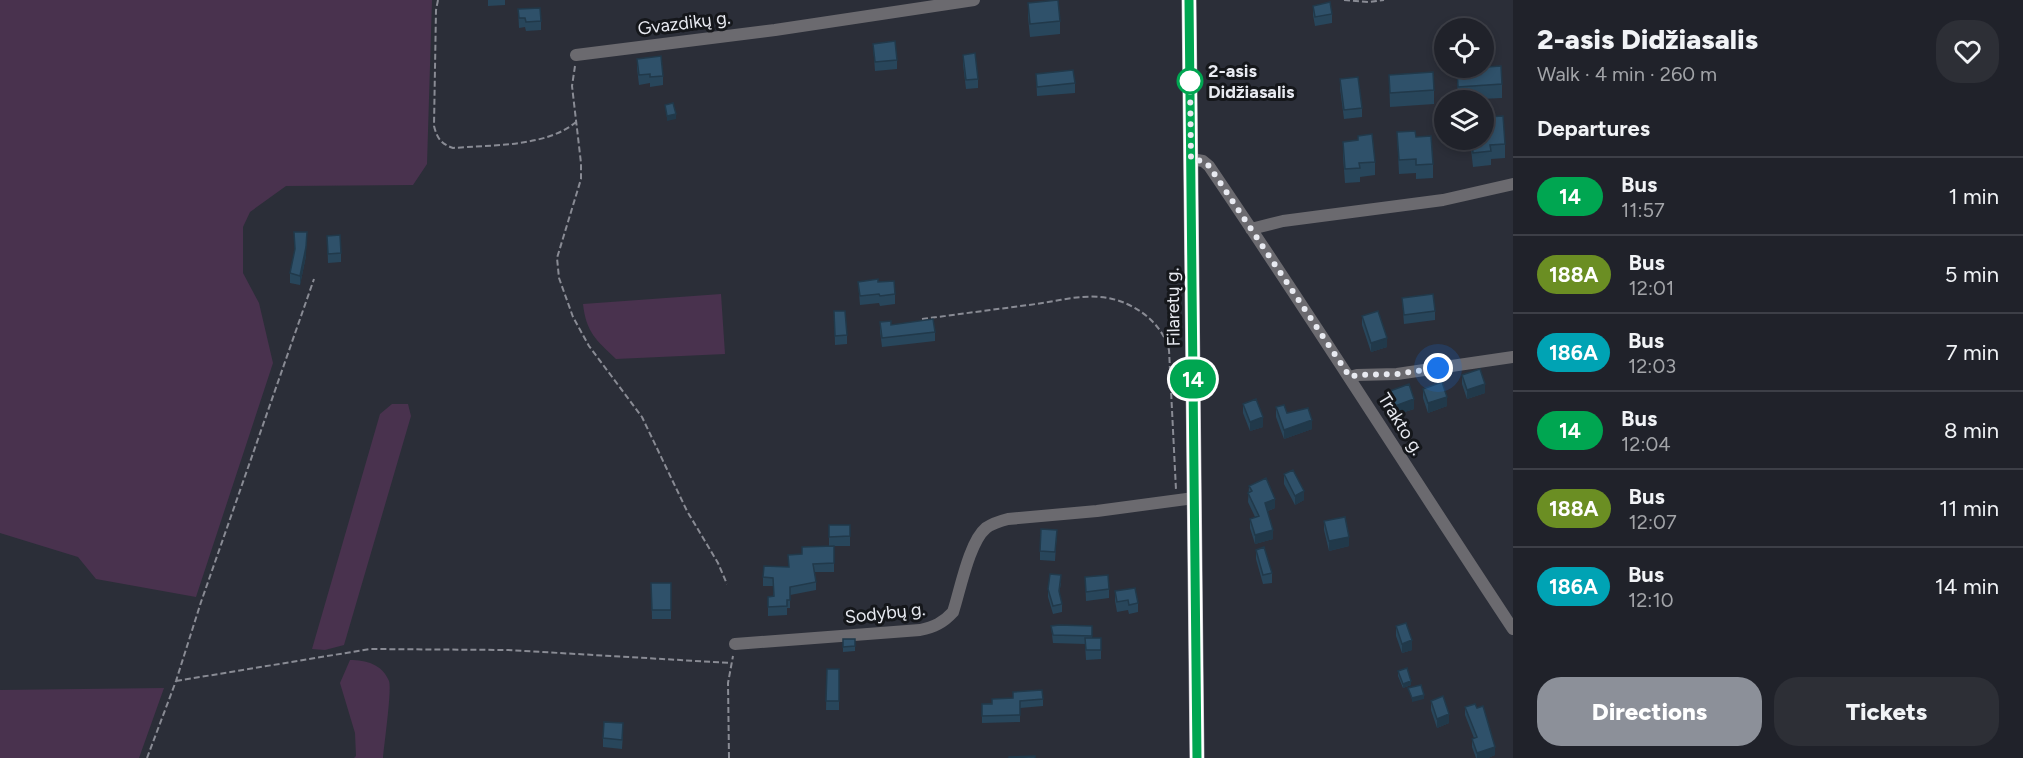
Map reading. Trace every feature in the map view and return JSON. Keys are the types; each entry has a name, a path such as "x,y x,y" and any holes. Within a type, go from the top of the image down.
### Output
{"main road":[{"name":"Filaretų g.","path":"1189,0 1197,758"}],"street":[{"name":"Gvazdikų g.","path":"576,55 775,30 974,0"},
{"name":"Trakto g.","path":"1191,159 1203,161 1209,166 1350,377 1513,628"},
{"path":"1251,229 1283,221 1443,200 1513,184"},
{"path":"1350,377 1397,374 1513,357"},
{"name":"Sodybų g.","path":"735,644 920,630 936,626 953,612 975,540 984,529 994,523 1008,519 1194,498"}],"path":[{"path":"438,0 434,126 437,137 444,145 453,148 536,140 559,134 576,122"},
{"path":"1344,0 1368,2 1384,0"},
{"path":"576,55 572,86 581,179 557,258 559,278 573,317 590,346 642,417 687,512 718,563 727,584"},
{"path":"147,758 176,681 201,602 314,279"},
{"path":"922,319 1084,297 1113,299 1141,312 1162,332 1169,350 1177,501"},
{"path":"729,758 728,683 735,644"},
{"path":"176,681 370,649 508,650 731,663"}],"shaded area":[{"path":"0,0 432,0 427,164 413,185 286,186 250,212 243,227 243,273 259,303 273,363 196,597 96,579 78,557 0,533"},
{"path":"721,294 725,354 616,359 593,335 584,314 583,304"},
{"path":"392,404 408,404 411,416 344,645 325,650 312,649 380,414"},
{"path":"350,660 373,664 386,675 389,681 389,706 383,758 354,758 356,756 355,733 340,683"},
{"path":"164,688 139,758 0,758 0,690"}],"building":[{"path":"1058,0 1060,21 1030,24 1028,3"},
{"path":"1330,2 1332,14 1315,17 1313,6"},
{"path":"540,8 541,21 526,22 525,18 519,18 518,9"},
{"path":"895,41 897,60 875,62 873,44"},
{"path":"975,53 978,79 966,80 963,55"},
{"path":"661,56 663,76 639,75 637,59"},
{"path":"1494,66 1501,66 1502,84 1458,87 1458,78 1494,78"},
{"path":"1073,70 1075,83 1037,87 1036,74"},
{"path":"1433,72 1434,90 1390,93 1389,75"},
{"path":"1358,77 1362,108 1344,110 1340,79"},
{"path":"673,103 676,114 667,116 665,105"},
{"path":"1503,116 1505,144 1494,145 1494,117"},
{"path":"1415,131 1416,137 1431,136 1433,164 1416,165 1416,159 1399,160 1397,132"},
{"path":"1372,134 1375,162 1359,163 1360,168 1345,169 1343,142 1358,140 1358,136"},
{"path":"1473,150 1491,151 1473,153"},
{"path":"294,232 307,232 300,276 290,273 295,249"},
{"path":"340,235 341,253 328,254 327,236"},
{"path":"878,279 878,282 894,281 895,294 860,296 858,282"},
{"path":"1433,294 1435,311 1404,315 1402,298"},
{"path":"834,311 845,311 847,335 835,336"},
{"path":"1378,311 1387,338 1371,343 1362,316"},
{"path":"933,319 935,332 882,338 880,322 891,321 891,325"},
{"path":"1480,369 1485,384 1467,390 1462,375"},
{"path":"1442,382 1447,397 1428,403 1423,389"},
{"path":"1409,384 1414,399 1395,406 1390,391"},
{"path":"1256,399 1263,417 1250,422 1243,404"},
{"path":"1284,405 1287,413 1308,408 1312,420 1284,430 1276,407"},
{"path":"1293,470 1304,491 1295,496 1284,474"},
{"path":"1266,478 1275,499 1265,503 1273,530 1255,535 1250,519 1259,516 1248,493 1252,491 1249,486"},
{"path":"1345,517 1349,537 1329,541 1324,521"},
{"path":"829,525 850,525 850,536 829,537"},
{"path":"1041,529 1057,530 1055,552 1040,551"},
{"path":"834,546 834,563 813,564 816,582 790,587 790,600 787,600 787,606 768,607 768,597 774,596 773,578 763,577 764,566 789,567 788,555 802,554 802,547"},
{"path":"1264,547 1272,573 1263,575 1256,550"},
{"path":"1050,574 1061,575 1059,591 1062,604 1053,606 1048,589"},
{"path":"1108,575 1109,589 1086,592 1085,577"},
{"path":"651,583 671,583 671,610 652,610"},
{"path":"1135,588 1138,603 1129,605 1128,600 1117,602 1115,591"},
{"path":"1406,623 1412,640 1402,644 1396,626"},
{"path":"1051,626 1092,626 1092,636 1053,635"},
{"path":"1085,638 1101,638 1101,650 1086,650"},
{"path":"843,639 855,639 855,646 843,647"},
{"path":"1407,668 1411,681 1403,684 1398,671"},
{"path":"827,669 839,669 839,701 826,701"},
{"path":"1421,685 1424,695 1412,698 1408,688"},
{"path":"1042,690 1043,699 1020,701 1020,715 982,716 982,704 992,704 992,699 1013,698 1013,692"},
{"path":"1443,696 1449,714 1437,719 1431,701"},
{"path":"1475,704 1477,708 1483,706 1495,747 1477,753 1472,739 1477,737 1465,707"},
{"path":"604,722 623,723 622,740 603,738"},
{"path":"1035,756 1035,758 1009,758 1009,757"}],"bus line":[{"name":"14","path":"1189,0 1197,758"}],"place":[{"name":"2-asis Didžiasalis","path":"1190,81"}],"route":[{"path":"1190,81 1191,159 1203,161 1209,166 1350,377 1438,368"}]}
